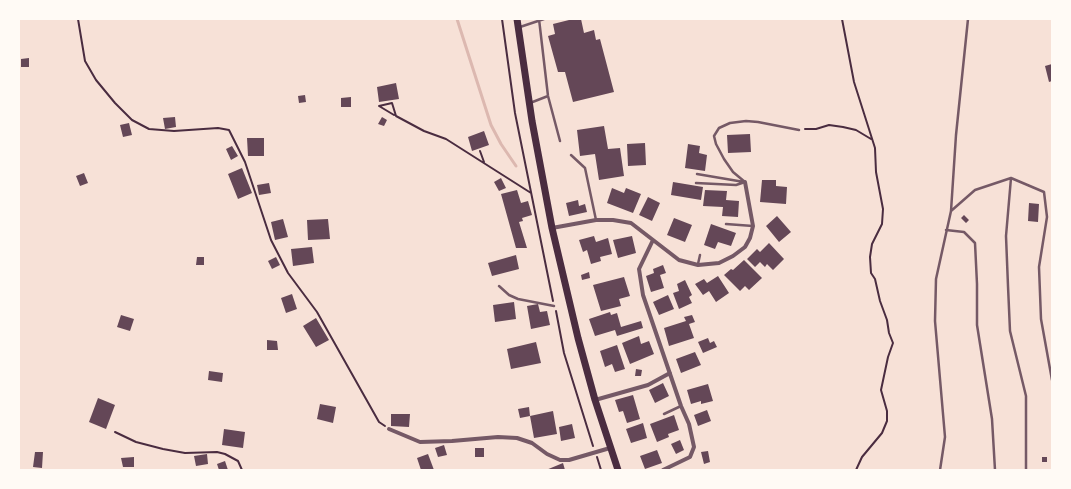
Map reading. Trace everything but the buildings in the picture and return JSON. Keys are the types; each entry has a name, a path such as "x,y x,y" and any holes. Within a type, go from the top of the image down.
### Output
{"main road":[{"path":"517,19 529,103 552,228 578,338 595,400 618,470"}],"street":[{"path":"552,228 596,220 613,220 631,223 679,260 698,266 719,264 745,247 750,238 753,226 745,182"},
{"path":"653,240 639,269 644,295 681,406 689,424 694,447 690,457 663,470"},
{"path":"595,400 648,385 670,373"},
{"path":"389,429 420,442 498,437 517,438 532,443 547,454 560,460 569,460 610,448"}],"lane":[{"path":"518,28 544,19"},
{"path":"940,470 945,437 935,321 935,286 951,211 956,135 968,19"},
{"path":"540,20 548,96 560,141"},
{"path":"529,103 548,96"},
{"path":"745,182 733,172 716,144 714,136 719,128 746,121 799,130"},
{"path":"571,155 585,168 596,220"},
{"path":"697,174 745,182"},
{"path":"951,211 975,190 1011,178 1044,192 1047,217 1038,267 1041,318 1052,380"},
{"path":"1011,178 1006,236 1010,331 1026,396 1026,470"},
{"path":"696,183 736,185 745,182"},
{"path":"726,224 753,226"},
{"path":"946,230 964,232 975,243 977,325 992,418 995,470"},
{"path":"698,266 700,255"},
{"path":"499,286 518,299 554,306"},
{"path":"664,414 681,406"}],"path":[{"path":"78,19 85,61 96,80 115,103 132,120 149,129 174,131 218,128 229,130 245,162 271,240 288,273 317,312 379,422 389,429"},
{"path":"502,19 515,113 530,193 564,353 594,452 601,470"},
{"path":"842,19 854,82 875,148 876,172 883,209 882,224 872,244 870,257 872,273 893,343 888,357 881,390 887,411 887,421 882,433 862,457 856,470"},
{"path":"394,115 379,106 392,103 396,116 424,131 446,139 530,193"},
{"path":"799,130 816,129 828,125 856,130 872,139"},
{"path":"480,152 484,163"},
{"path":"115,432 136,442 163,449 185,452 217,452 225,454 238,461 242,470"}],"waterway":[{"path":"457,19 491,125 501,144 516,166"}]}
